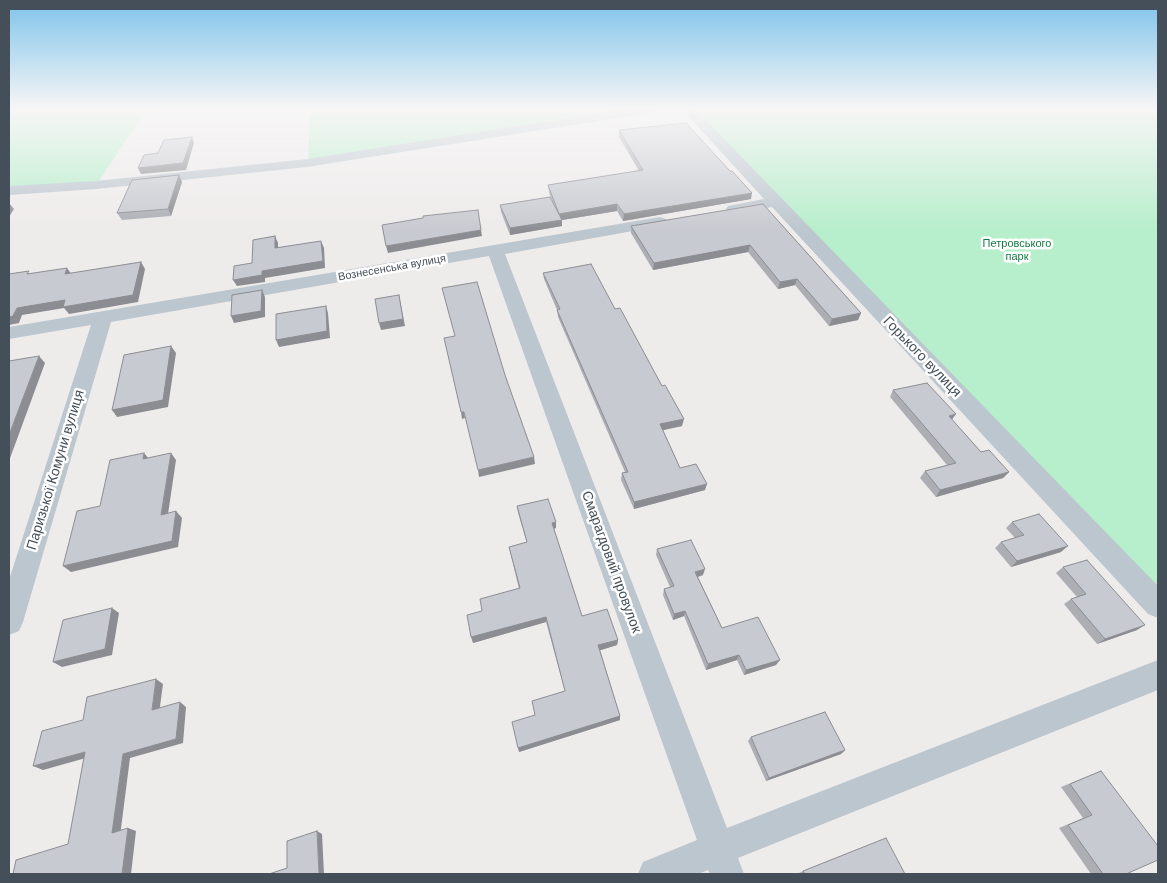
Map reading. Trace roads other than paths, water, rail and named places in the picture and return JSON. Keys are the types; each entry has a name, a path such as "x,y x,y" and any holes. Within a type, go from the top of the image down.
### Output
{"street":[{"path":"9,191 96,185 308,163 395,149"},
{"name":"Горького вулиця","path":"726,149 1158,605"},
{"path":"717,212 775,202"},
{"name":"Вознесенська вулиця","path":"9,333 678,219"},
{"name":"Смарагдовий провулок","path":"495,250 722,862"},
{"name":"Паризької Комуни вулиця","path":"9,622 103,317"},
{"path":"655,874 722,862 1158,675"}],"park label":[{"name":"Петровського парк","path":"1017,250"}]}
